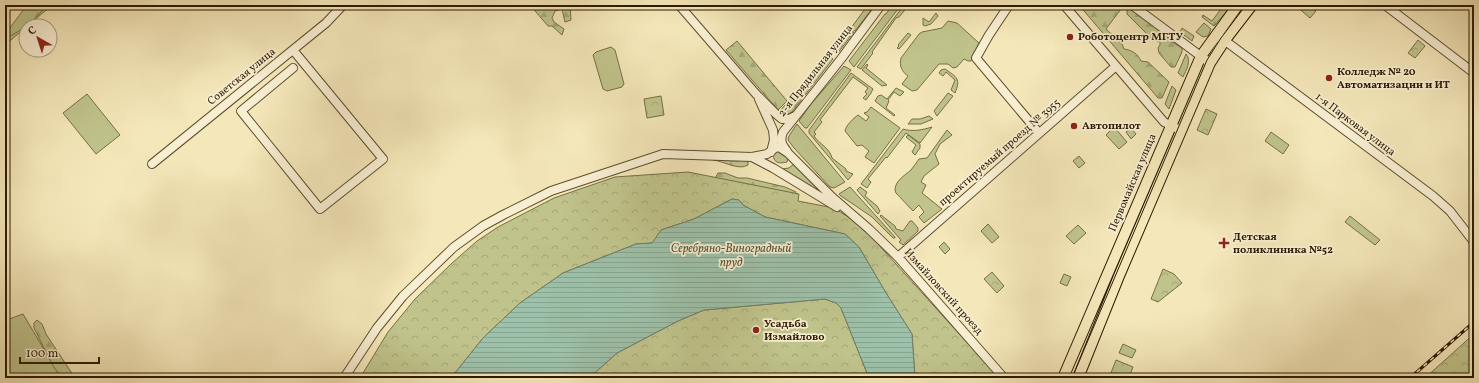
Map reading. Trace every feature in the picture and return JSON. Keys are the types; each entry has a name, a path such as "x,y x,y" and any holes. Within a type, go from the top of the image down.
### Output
{"main road":[{"name":"Первомайская улица","path":"1063,378 1201,56 1238,5"},
{"path":"1078,378 1119,276 1210,63 1225,40 1252,5"},
{"path":"1086,324 1097,332"}],"street":[{"name":"Советская улица","path":"152,164 326,23 344,5"},
{"path":"679,5 756,94 782,119 789,119 796,115"},
{"name":"2-я Прядильная улица","path":"788,153 780,139 783,132 841,59 881,5"},
{"path":"1010,5 989,35 976,58 1040,133"},
{"path":"1064,5 1164,122 1181,131"},
{"path":"1132,5 1210,63"},
{"path":"1385,5 1474,73"},
{"name":"1-я Парковая улица","path":"1216,34 1432,196 1450,212 1474,242"},
{"path":"293,50 383,159 320,209 241,111 293,68"},
{"name":"проектируемый проезд № 3955","path":"898,257 1116,66"},
{"path":"756,94 773,130 774,140 769,158 773,168"},
{"path":"344,378 377,328 403,296 454,248 483,226 503,215 551,191 663,154 752,157 762,156 780,147 788,153"},
{"name":"Измайловский проезд","path":"788,153 832,197 869,229 898,257 999,370 1004,378"},
{"name":"Измайловский проезд","path":"752,157 842,209 869,229"},
{"name":"Измайловский проезд","path":"999,370 1010,378"}],"green space":[{"path":"27,5 43,5 44,8 35,18 18,18 18,32 6,38 6,33"},
{"path":"29,5 52,5 37,18 19,18"},
{"path":"530,5 570,5 571,20 565,22 562,9 555,11 552,18 554,22 564,29 562,35 552,26 548,26"},
{"path":"868,5 875,5 855,31 851,28"},
{"path":"892,5 901,5 854,67 849,61"},
{"path":"904,5 909,5 899,17 896,18 861,69 857,67"},
{"path":"1079,5 1125,5 1125,7 1121,9 1106,29 1122,44 1124,49 1130,50 1138,56 1141,61 1148,62 1169,82 1162,98 1158,98"},
{"path":"1224,5 1232,5 1214,26 1202,17 1203,15 1212,21"},
{"path":"1308,5 1316,11 1310,18 1296,6"},
{"path":"1130,8 1163,32 1169,40 1182,48 1182,52 1175,67 1171,67 1159,53 1158,48 1160,42 1153,40 1127,14 1127,11"},
{"path":"936,13 938,16 931,24 925,26 923,25 923,18 929,22"},
{"path":"18,20 18,34 5,45 5,37"},
{"path":"948,21 957,23 979,43 971,61 964,59 957,67 953,68 948,64 939,64 917,90 912,91 902,84 908,76 904,73 900,64 901,58 919,34 942,28"},
{"path":"1204,23 1211,29 1208,36 1203,37 1196,32"},
{"path":"1182,28 1194,36 1192,41 1180,32"},
{"path":"850,30 854,32 837,54 832,50"},
{"path":"908,33 911,35 899,49 897,48 899,46 898,45"},
{"path":"1418,40 1425,46 1415,58 1408,53"},
{"path":"737,41 787,101 778,110 726,50"},
{"path":"611,47 615,50 624,84 622,87 607,91 603,89 593,55 596,52"},
{"path":"1186,54 1188,57 1188,63 1183,77 1178,73"},
{"path":"829,55 833,59 792,112 785,116 779,112"},
{"path":"867,64 868,65 866,68 887,85 882,86 862,70"},
{"path":"844,66 851,70 807,128 805,128 799,121 811,104"},
{"path":"945,69 955,76 958,81 955,93 951,90 955,80 946,72 943,76 939,73 941,70"},
{"path":"851,73 873,89 871,93 866,100 863,98 867,94 865,92 868,88 853,77 820,120 822,122 814,132 816,134 814,136 816,139 829,151 832,158 846,169 846,171 853,174 848,180 809,133 809,130"},
{"path":"1172,86 1176,90 1169,109 1165,104"},
{"path":"896,88 904,92 900,96 894,92 888,100 889,101 886,108 895,115 894,116 875,101 878,96 881,95 887,99"},
{"path":"948,93 953,96 937,116 934,111"},
{"path":"87,94 120,135 96,154 63,113"},
{"path":"661,96 664,115 647,118 644,99"},
{"path":"871,107 900,128 874,163 865,157 869,151 862,145 857,146 845,131 848,124 858,115 866,121 869,117 864,113"},
{"path":"1206,109 1217,114 1208,135 1197,130"},
{"path":"929,116 933,119 921,124 908,124 912,119 920,119"},
{"path":"797,124 845,182 834,188 830,187 794,148 788,140"},
{"path":"932,127 920,143 906,133 887,158 886,157 868,179 871,182 867,188 861,184 903,129 918,130"},
{"path":"1114,127 1127,142 1119,149 1106,135"},
{"path":"1131,128 1136,134 1131,139 1126,132"},
{"path":"947,130 952,135 940,144 935,154 939,164 924,176 921,182 926,185 922,193 942,209 924,223 919,217 924,212 919,205 913,211 896,193 895,187 898,181 911,170 919,159 927,158"},
{"path":"1271,132 1289,145 1283,154 1265,141"},
{"path":"908,135 920,144 920,148 915,155 912,152 916,145 906,137"},
{"path":"778,149 788,157 787,162 779,163 774,160 773,155"},
{"path":"1079,156 1085,163 1079,168 1073,161"},
{"path":"743,159 748,162 748,165 744,167 713,160 738,161"},
{"path":"794,164 817,188 816,189 782,169 789,168"},
{"path":"688,172 799,194 798,201 834,208 853,220 877,243 999,378 915,378 912,334 859,247 845,234 765,217 743,205 739,200 732,199 694,219 661,230 653,243 636,244 563,273 520,303 483,338 451,378 360,378 388,332 415,299 477,241 498,227 554,198 615,177"},
{"path":"718,173 725,173 738,178 747,178 785,187 796,192 795,195 714,180"},
{"path":"850,187 895,238 893,238 872,217 839,194"},
{"path":"860,187 867,192 865,196 877,206 880,211 878,214 857,190"},
{"path":"881,215 895,226 896,229 903,231 910,221 912,221 918,228 918,231 903,245 899,242 901,240 880,216"},
{"path":"1350,216 1380,240 1375,245 1345,222"},
{"path":"988,224 999,237 992,243 981,231"},
{"path":"1078,225 1086,233 1074,244 1066,236"},
{"path":"944,242 950,249 945,254 939,247"},
{"path":"1163,269 1174,274 1182,283 1158,302 1151,299"},
{"path":"992,272 1004,286 997,293 984,279"},
{"path":"1064,274 1071,277 1067,286 1060,283"},
{"name":"Усадьба Измайлово","path":"825,299 836,303 841,308 869,378 589,378 617,353 678,321 704,310"},
{"path":"5,312 9,319 23,314 61,378 5,378"},
{"path":"37,320 42,324 46,334 73,375 73,378 62,378 53,366 34,328 34,323"},
{"path":"1474,334 1474,378 1425,378"},
{"path":"1123,344 1136,350 1132,358 1119,353"},
{"path":"1116,360 1133,367 1129,378 1109,378"}],"water":[{"name":"Серебряно-Виноградный пруд","path":"732,199 739,200 743,205 765,217 845,234 859,247 912,334 915,378 869,378 841,308 836,303 825,299 704,310 678,321 617,353 589,378 451,378 483,338 520,303 563,273 636,244 652,243 661,230 694,219"}],"tram line":[{"path":"1072,378 1207,60 1221,38 1246,5"}],"railway":[{"path":"1410,378 1474,322"}],"place":[{"name":"Роботоцентр МГТУ","path":"1070,37"},
{"name":"Колледж № 20 Автоматизации и ИТ","path":"1329,78"},
{"name":"Автопилот","path":"1074,126"},
{"name":"Детская поликлиника №52","path":"1224,243"},
{"name":"Усадьба Измайлово","path":"756,330"}]}
